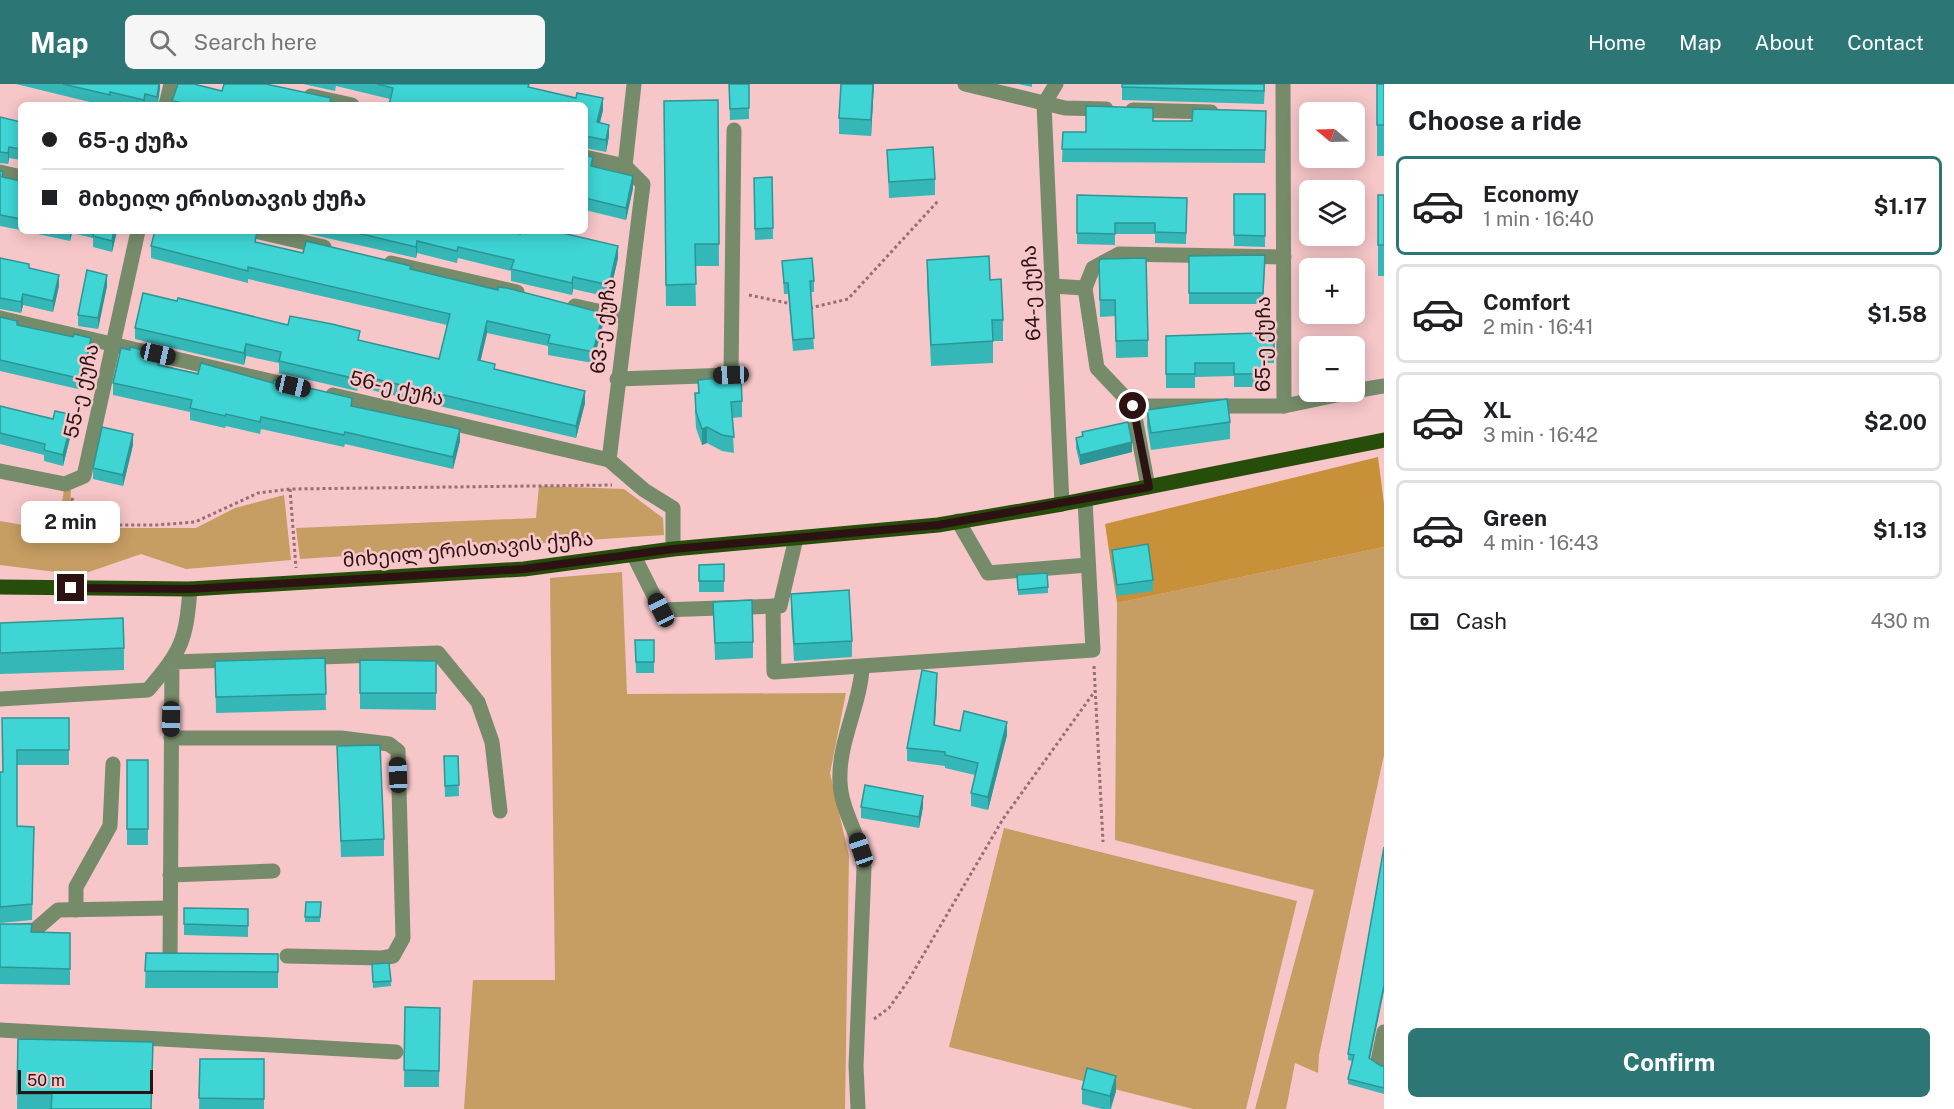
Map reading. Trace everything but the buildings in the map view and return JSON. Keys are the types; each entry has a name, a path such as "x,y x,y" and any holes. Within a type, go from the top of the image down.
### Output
{"main road":[{"name":"მიხეილ ერისთავის ქუჩა","path":"0,587 190,589 524,569 673,549 938,525 1085,500 1384,440"}],"street":[{"path":"167,102 171,84"},
{"path":"588,158 626,166 634,84"},
{"path":"1044,104 1056,84"},
{"name":"65-ე ქუჩა","path":"1133,406 1284,406 1284,256 1277,113 1282,84"},
{"path":"973,85 1065,108 1225,112"},
{"path":"300,93 339,102"},
{"name":"64-ე ქუჩა","path":"1044,104 1062,504"},
{"path":"617,379 731,375 734,130"},
{"name":"63-ე ქუჩა","path":"609,459 617,379 643,184 626,166"},
{"path":"0,172 18,176"},
{"name":"55-ე ქუჩა","path":"84,476 137,234"},
{"path":"268,234 336,250"},
{"path":"1149,487 1133,406 1097,368 1085,288 1093,268 1119,254 1284,256"},
{"path":"370,258 532,296"},
{"path":"1052,286 1085,288"},
{"path":"555,301 625,317"},
{"name":"56-ე ქუჩა","path":"0,318 609,459"},
{"path":"1365,389 1384,386"},
{"path":"1284,406 1302,402"},
{"path":"609,459 644,490 674,508 673,549"},
{"path":"0,471 65,484 84,476"},
{"path":"773,606 774,672 862,668 1093,650 1085,500"},
{"path":"958,521 988,573 1088,565"},
{"path":"633,554 661,610 780,606 796,538"},
{"path":"0,699 148,690 172,662 186,632 190,589"},
{"path":"172,662 438,653 478,702 492,742 500,811"},
{"path":"170,962 172,662"},
{"path":"858,1109 856,1066 863,859 843,800 840,776 845,743 861,685 862,668"},
{"path":"171,738 341,738 389,744 398,751 403,938 393,956 382,958 287,956"},
{"path":"76,910 76,887 110,826 113,764"},
{"path":"170,875 273,871"},
{"path":"0,932 35,930 58,910 170,908"},
{"path":"0,1030 396,1052"},
{"path":"1384,1032 1378,1061 1384,1063"}],"path":[{"path":"732,292 810,308 848,299 938,201"},
{"path":"84,476 72,501 84,517 102,525 156,525 195,522 258,493 290,489 612,486 609,459"},
{"path":"290,489 297,584"},
{"path":"1093,650 1102,842"},
{"path":"858,1036 872,1020 889,1008 908,981 1003,819 1095,691"}],"shaded area":[{"path":"1378,457 1384,504 1384,547 1117,603 1105,524"},
{"path":"539,486 624,489 663,518 664,535 300,559 296,528 536,518"},
{"path":"64,489 71,490 70,505 83,520 106,528 196,528 235,508 284,495 291,560 186,569 141,554 80,575 0,565 0,521 58,531"},
{"path":"1384,547 1384,755 1319,1055 1318,1073 1295,1063 1286,1109 1255,1109 1314,890 1115,840 1117,603"},
{"path":"622,572 627,694 846,693 830,773 849,856 845,1109 464,1109 473,980 555,980 550,578"},
{"path":"1004,828 1297,901 1246,1109 1193,1109 949,1047"}],"route":[{"path":"71,588 190,589 524,569 673,549 938,525 1062,504 1149,487 1133,406"}]}
